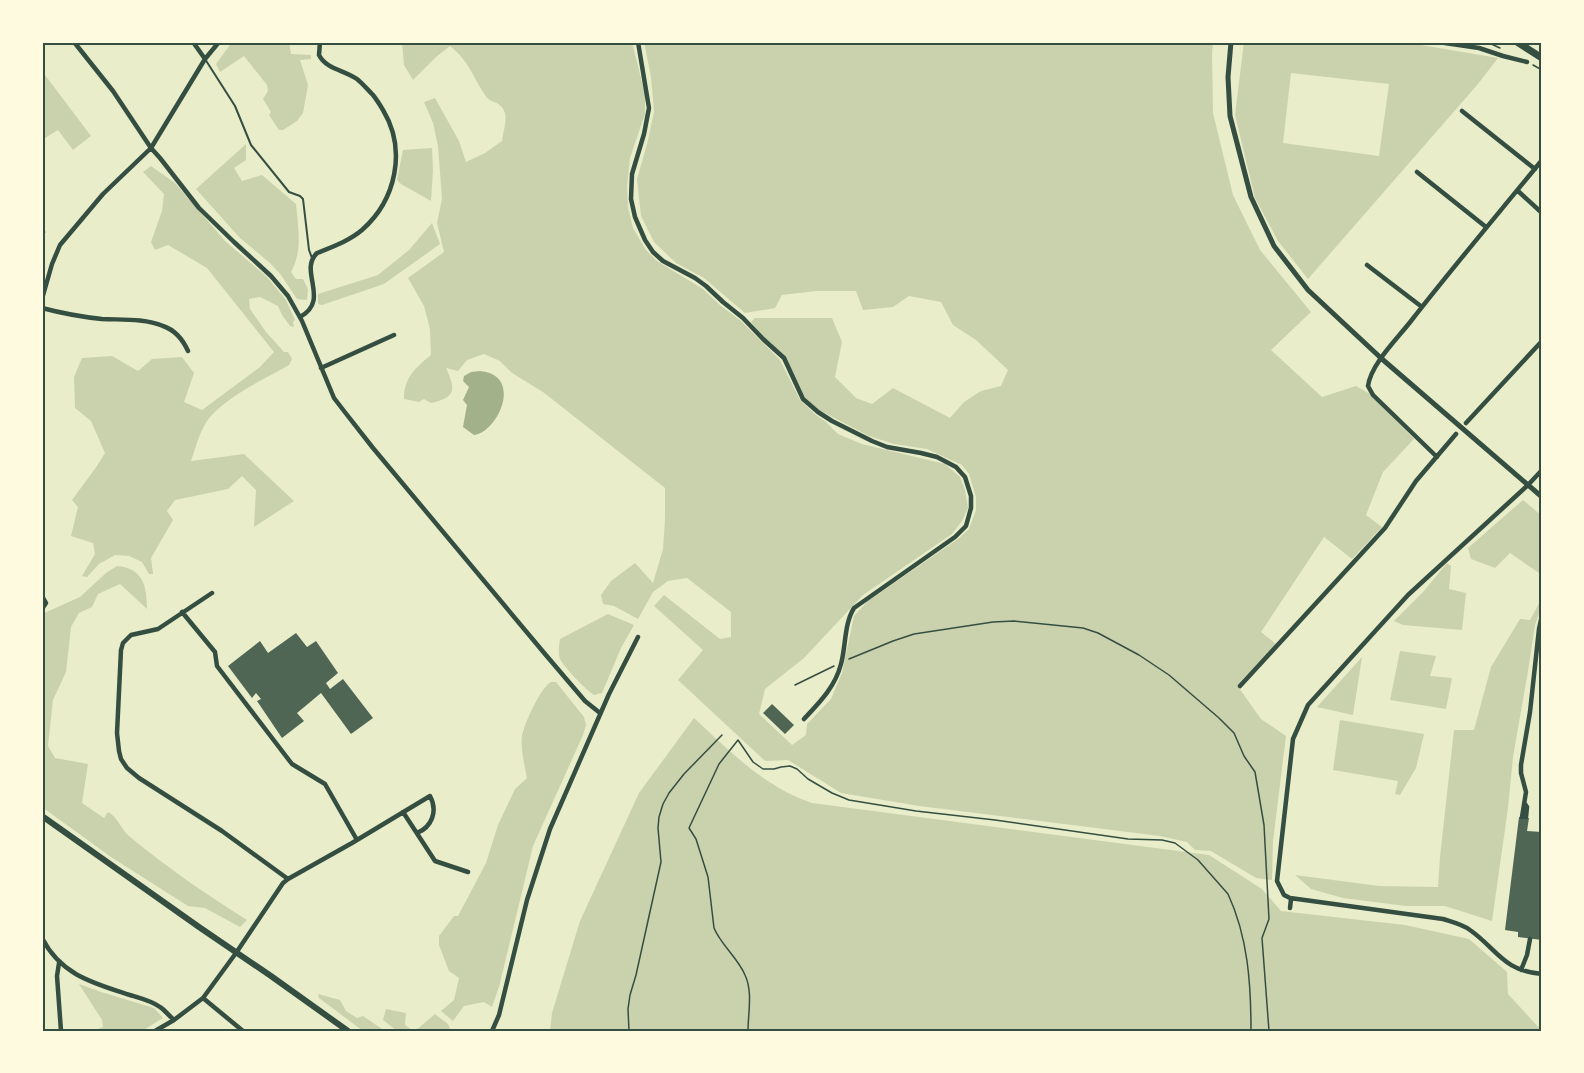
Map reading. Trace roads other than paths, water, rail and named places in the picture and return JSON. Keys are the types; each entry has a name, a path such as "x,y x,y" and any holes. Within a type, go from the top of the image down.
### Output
{"main road":[{"path":"1517,42 1542,58"},
{"path":"42,816 348,1031"}],"street":[{"path":"74,42 112,91 151,148 199,208 271,276 288,296 300,317 334,398 373,448 585,701 600,713"},
{"path":"193,42 205,59"},
{"path":"42,299 60,244 103,194 151,148 205,59 219,42"},
{"path":"300,317 313,306 312,258 317,253 352,238 367,225 381,208 392,187 397,164 390,121 376,98 357,79 325,64 319,55 320,42"},
{"path":"638,42 649,108 632,174 632,199 640,231 653,252 663,261 695,278 743,318 784,358 803,399 818,412 887,447 937,457 956,467 964,477 971,496 971,508 966,526 955,537 854,608 849,619 836,680 825,697 804,719"},
{"path":"1230,42 1228,77 1230,116 1251,197 1274,246 1308,290 1382,358 1542,497"},
{"path":"1438,42 1479,48 1527,62"},
{"path":"1462,111 1535,169"},
{"path":"1437,457 1373,395 1368,386 1370,376 1376,364 1422,306 1542,160"},
{"path":"1417,172 1486,227"},
{"path":"1518,191 1542,213"},
{"path":"1367,265 1422,306"},
{"path":"42,309 99,319 151,322 176,333 188,351"},
{"path":"321,368 394,335"},
{"path":"1466,423 1542,341"},
{"path":"1240,686 1385,528 1416,481 1456,434"},
{"path":"1542,470 1408,595 1308,705 1293,739 1277,873 1280,890 1291,899 1443,919 1467,928 1503,961 1521,970 1542,974"},
{"path":"212,593 158,628 131,635 123,643 117,734 121,759 127,768 139,778 222,831 288,879"},
{"path":"42,596 46,603 42,609"},
{"path":"182,612 215,652 217,666 282,752 292,764 325,784 357,840"},
{"path":"1524,817 1522,807 1525,804 1526,792 1521,765 1542,615"},
{"path":"496,1031 527,900 550,829 600,713 638,637"},
{"path":"155,1031 174,1020 202,998 288,879 430,796 434,803 434,812 430,824 417,833"},
{"path":"403,812 435,861 468,872"},
{"path":"1290,908 1291,899"},
{"path":"42,938 59,963 75,974 159,1006 174,1020"},
{"path":"1521,970 1530,939"},
{"path":"59,963 57,976 61,1031"},
{"path":"202,998 243,1031"},
{"path":"492,1031 497,1021"}],"lane":[{"path":"205,59 235,106 251,145 289,192 303,199 312,258"}]}
